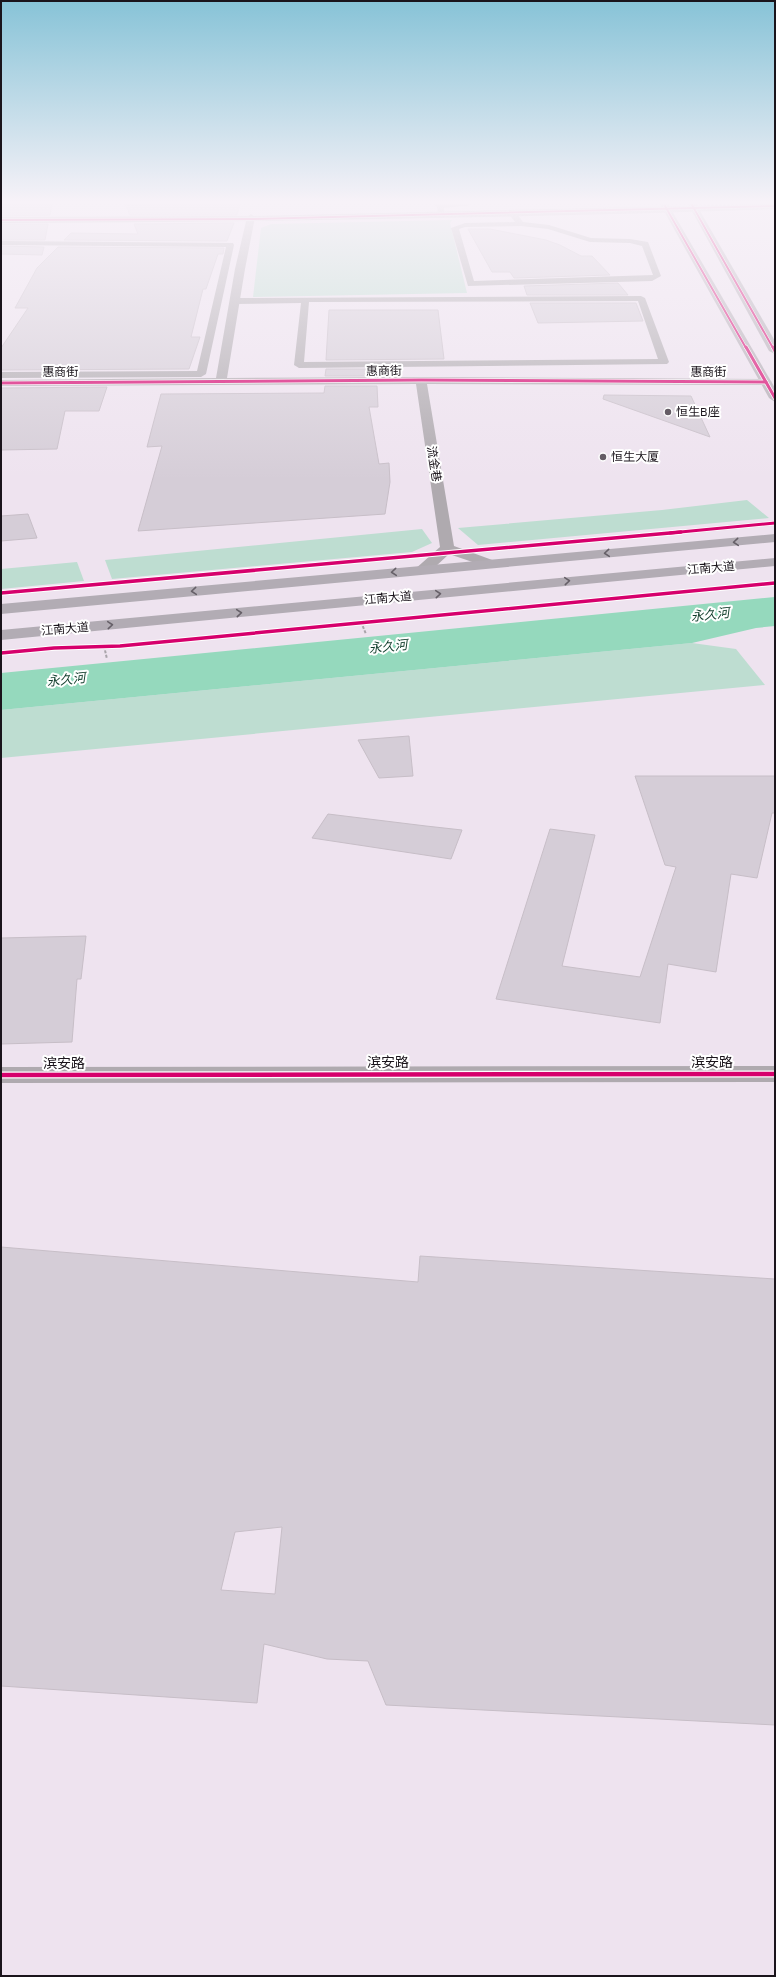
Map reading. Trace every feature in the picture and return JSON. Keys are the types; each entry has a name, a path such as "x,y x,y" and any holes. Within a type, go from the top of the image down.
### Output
{"main road":[{"path":"717,296 775,398"},
{"path":"744,296 775,351"},
{"name":"江南大道","path":"1,609 775,538"},
{"name":"江南大道","path":"1,635 775,562"}],"street":[{"path":"221,382 236,296"},
{"name":"惠商街","path":"1,382 421,380 766,382"},
{"name":"流金巷","path":"421,380 447,548"},
{"path":"421,570 447,548 490,564"},
{"name":"滨安路","path":"1,1075 775,1074"}],"lane":[{"path":"1,375 201,374 218,296"},
{"path":"235,301 305,300 641,298 664,362 299,365 305,300"}],"path":[{"path":"361,622 366,634"},
{"path":"353,623 369,622"},
{"path":"96,647 106,646 107,659"}],"shaded area":[{"path":"253,296 293,296 253,297"},
{"path":"747,500 769,518 478,545 458,528 662,510"},
{"path":"422,529 432,543 412,552 112,579 105,560"},
{"path":"77,562 84,581 1,589 1,569"},
{"path":"692,643 736,649 765,685 1,758 1,710"}],"water":[{"name":"永久河","path":"775,597 775,626 756,628 692,643 1,710 1,673"}],"building":[{"path":"21,296 201,296 191,337 200,337 189,369 1,370 1,348 28,308 15,308"},
{"path":"530,303 636,303 643,321 538,323"},
{"path":"329,310 438,310 444,359 326,360"},
{"path":"326,369 377,369 377,376 325,376"},
{"path":"325,386 377,386 378,407 369,407 379,464 389,463 390,482 385,514 138,531 162,446 147,447 161,394 324,393"},
{"path":"107,387 99,411 65,411 57,449 1,450 1,388"},
{"name":"恒生B座","path":"604,395 691,396 710,437 603,399"},
{"path":"28,514 37,538 1,541 1,516"},
{"path":"409,736 413,776 379,778 358,740"},
{"path":"635,776 775,776 775,813 772,813 757,878 731,874 716,972 668,964 660,1023 496,999 550,829 595,835 562,966 640,977 676,867 665,865"},
{"path":"328,814 462,830 451,859 312,838"},
{"path":"86,936 81,979 77,979 72,1042 1,1044 1,938"},
{"path":"1,1247 418,1282 420,1256 775,1279 775,1725 386,1705 368,1661 327,1659 264,1644 257,1703 1,1686","holes":["282,1527 275,1594 221,1590 235,1532"]}],"cycle path":[{"path":"717,296 775,398"},
{"path":"744,296 775,351"},
{"path":"1,383 421,380 766,382"},
{"path":"1,593 775,523"},
{"path":"1,653 54,648 120,646 775,583"},
{"path":"1,1075 775,1074"}],"place":[{"name":"恒生B座","path":"668,412"},
{"name":"恒生大厦","path":"603,457"}]}
